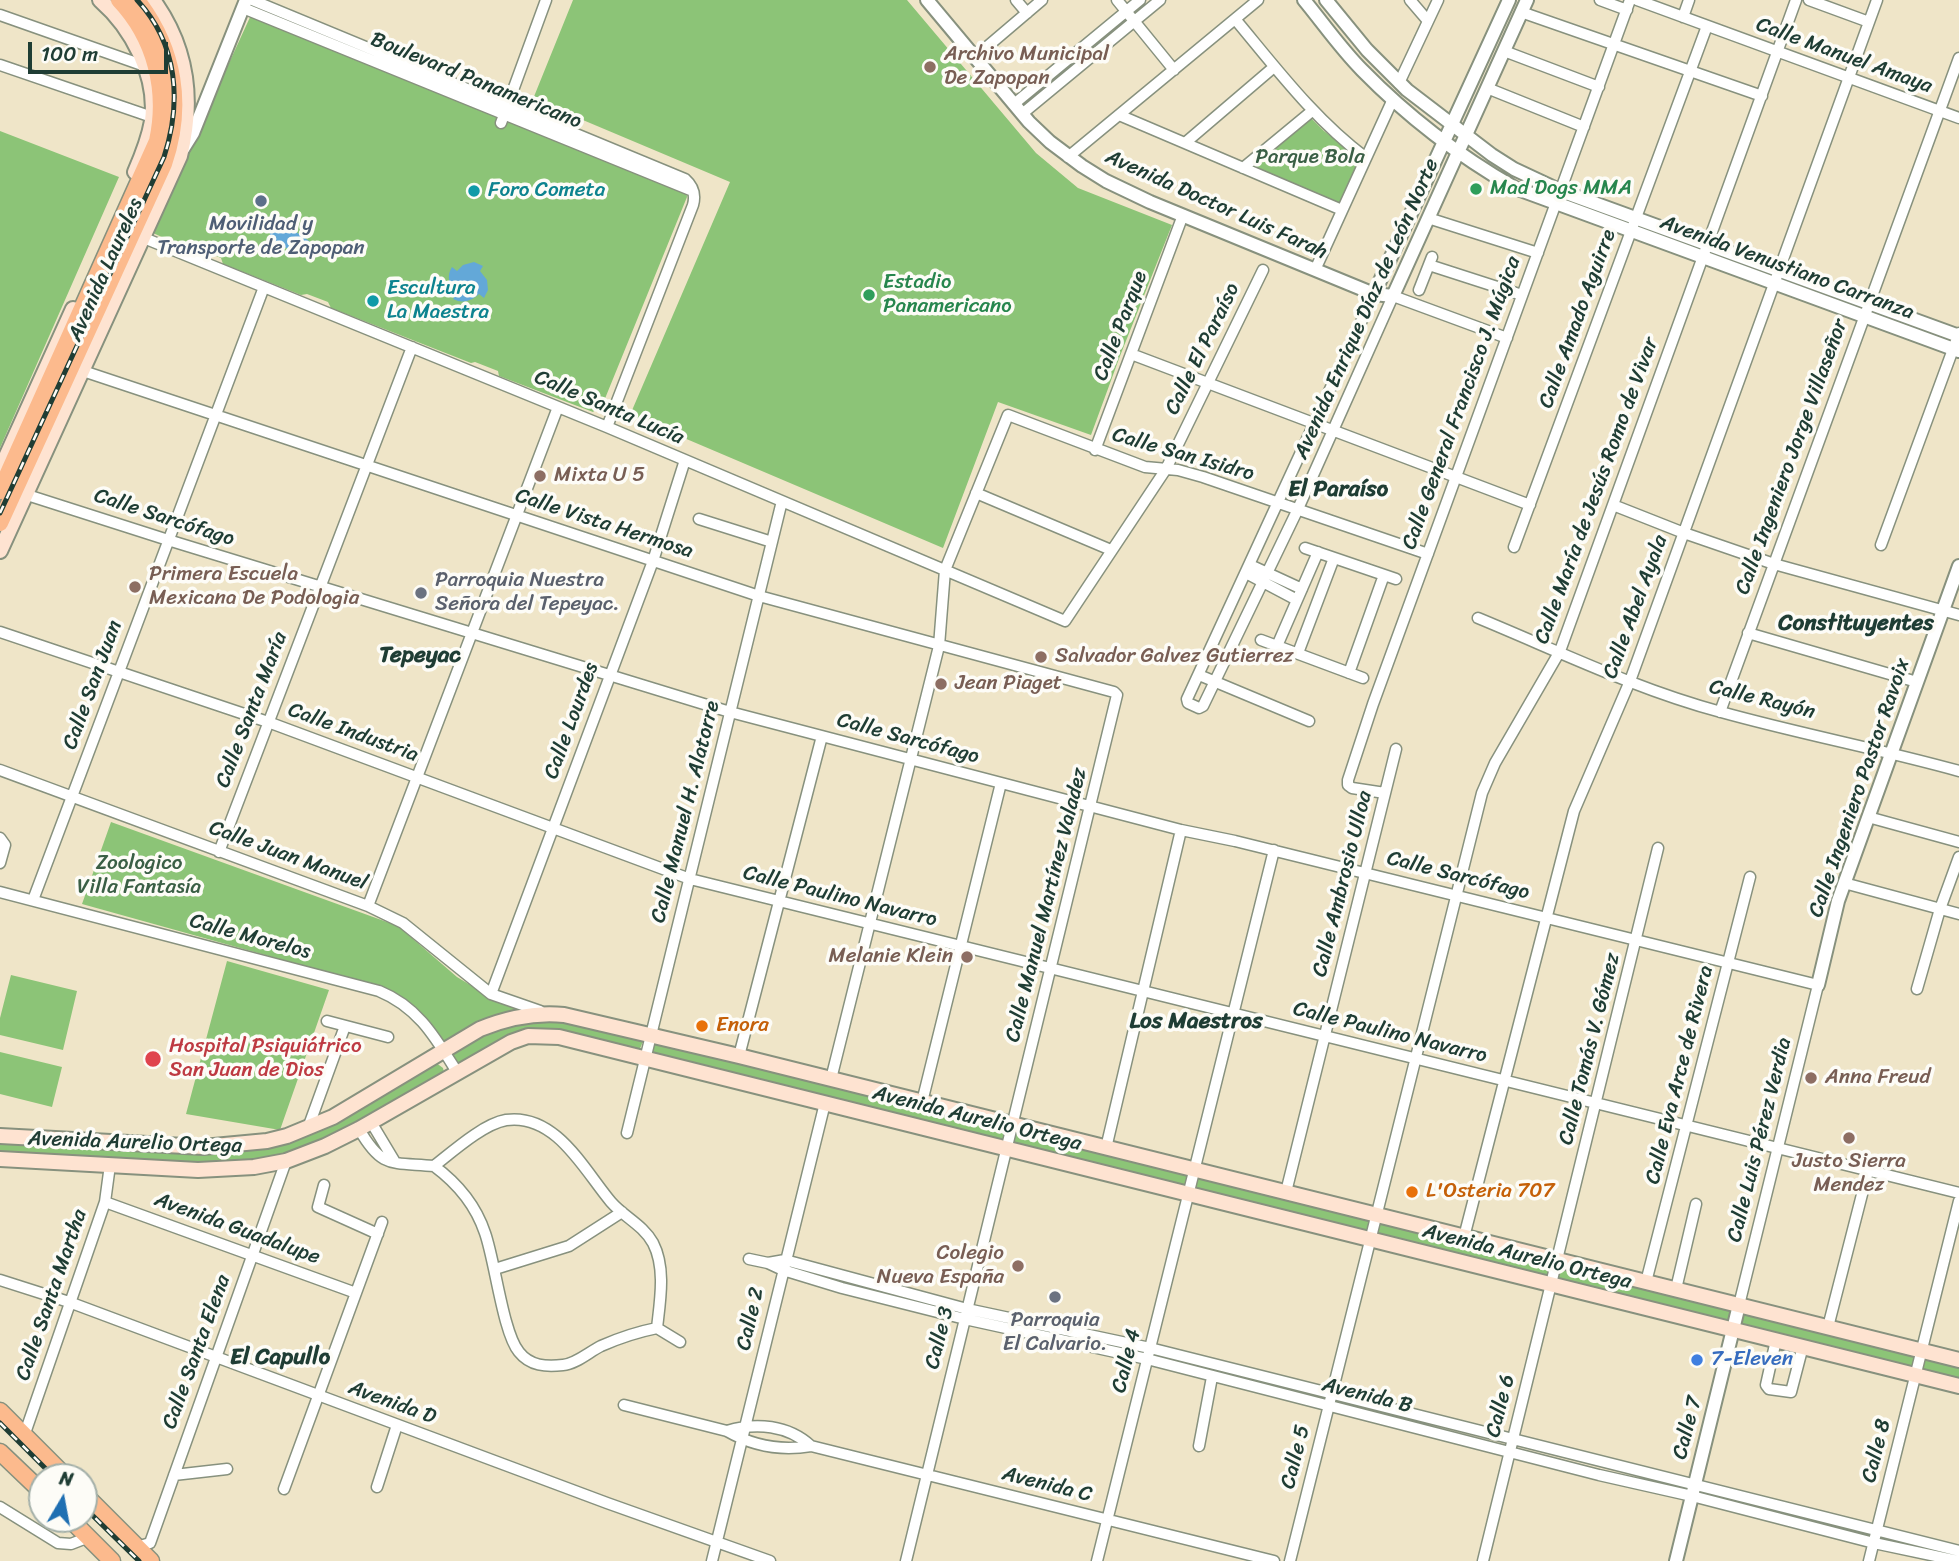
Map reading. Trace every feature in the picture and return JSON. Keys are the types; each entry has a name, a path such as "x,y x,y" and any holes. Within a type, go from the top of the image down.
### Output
{"main road":[{"name":"Avenida Laureles","path":"100,0 123,25 145,66 156,119"},
{"name":"Avenida Laureles","path":"7,486 75,389 83,371 153,152 160,89 156,64 140,28 119,0"},
{"name":"Avenida Laureles","path":"0,551 7,486 56,401 127,231 168,152 174,127 173,77 152,20 137,0"},
{"name":"Avenida Laureles","path":"0,523 7,486 96,268 127,231 180,156 186,129 187,90 178,48 167,22 153,0"},
{"path":"56,401 75,389"},
{"name":"Avenida Aurelio Ortega","path":"0,1136 203,1147 267,1141 308,1128 344,1111 498,1022 543,1013 583,1017 1959,1360"},
{"name":"Avenida Aurelio Ortega","path":"0,1159 198,1170 254,1167 286,1161 325,1146 364,1126 511,1042 528,1036 559,1037 1959,1385"},
{"path":"0,1412 52,1463"},
{"path":"27,1438 15,1444 4,1456 28,1479"},
{"path":"98,1508 145,1556"},
{"path":"98,1514 145,1556"},
{"path":"85,1533 112,1561"},
{"path":"92,1533 121,1561"}],"street":[{"path":"504,114 546,0"},
{"name":"Avenida Doctor Luis Farah","path":"927,0 1018,109 1068,157 1106,181 1183,215 1374,294 1393,296"},
{"path":"1016,0 1027,13"},
{"path":"975,57 1042,0"},
{"path":"1117,0 1174,70"},
{"path":"1018,109 1140,0"},
{"path":"1018,109 1160,0"},
{"path":"1068,157 1258,0"},
{"name":"Avenida Venustiano Carranza","path":"1304,0 1361,69 1392,99 1458,153 1516,188 1556,204 1633,225 1776,277 1864,316 1956,350"},
{"name":"Avenida Venustiano Carranza","path":"1326,0 1367,50 1399,83 1466,136 1514,169 1633,225"},
{"path":"1410,0 1428,21"},
{"path":"1399,83 1438,0"},
{"name":"Avenida Enrique Díaz de León Norte","path":"1509,0 1187,701 1202,708 1297,511 1524,6"},
{"path":"1600,0 1629,5"},
{"name":"Calle Manuel Amaya","path":"1637,0 1959,118"},
{"path":"1683,17 1689,0"},
{"name":"Calle María de Jesús Romo de Vivar","path":"1371,1240 1375,1214 1488,778 1560,652 1796,0"},
{"path":"1809,0 1869,22"},
{"name":"Calle Abel Ayala","path":"1464,1237 1574,811 1630,681 1877,0"},
{"path":"180,156 193,133 247,3"},
{"name":"Boulevard Panamericano","path":"247,3 504,114 694,191 693,205 607,427"},
{"name":"Calle General Francisco J. Múgica","path":"1385,793 1352,788 1348,785 1348,780 1455,478 1629,5"},
{"path":"1524,6 1614,46 1691,69 1762,96"},
{"path":"0,15 145,66"},
{"path":"1235,19 1312,111 1366,158"},
{"name":"Calle Amado Aguirre","path":"1514,547 1707,26"},
{"path":"1504,51 1599,87"},
{"name":"Calle Ingeniero Jorge Villaseñor","path":"1720,712 1959,58"},
{"path":"0,65 156,119"},
{"path":"1185,143 1275,66"},
{"path":"1487,88 1584,127"},
{"path":"187,90 198,97 207,95"},
{"path":"1315,270 1392,99"},
{"path":"1243,168 1312,111"},
{"path":"1119,115 1342,210"},
{"name":"Calle Parque","path":"1096,450 1183,215"},
{"path":"1428,218 1538,253"},
{"name":"Calle Santa Lucía","path":"127,231 607,427 1065,621"},
{"path":"1406,268 1429,265 1522,295"},
{"path":"1419,290 1429,265"},
{"name":"Calle El Paraíso","path":"1065,621 1166,469 1263,270"},
{"name":"Avenida Venustiano Carranza","path":"1776,277 1868,303 1959,335"},
{"name":"Calle San Juan","path":"33,900 264,287"},
{"path":"1393,296 1507,338"},
{"path":"1881,545 1956,350 1959,335"},
{"name":"Calle Santa María","path":"219,852 412,347"},
{"path":"1131,354 1530,505"},
{"name":"Calle Vista Hermosa","path":"83,371 759,596 1117,695"},
{"path":"368,906 558,407"},
{"name":"Calle San Isidro","path":"976,492 1008,415 1145,467 1203,477 1428,555"},
{"name":"Calle Lourdes","path":"491,993 653,561 685,460"},
{"name":"Calle Sarcófago","path":"7,486 168,540 730,712 1181,830 1274,850 1818,985"},
{"path":"831,1079 939,646 944,570 976,492 1111,550"},
{"name":"Calle Manuel H. Alatorre","path":"626,1133 782,501"},
{"path":"1613,505 1774,564 1959,615"},
{"path":"699,519 772,542"},
{"path":"1305,548 1396,579"},
{"path":"1277,646 1318,552"},
{"path":"1298,653 1334,558"},
{"name":"Calle Ingeniero Pastor Ravoix","path":"1818,985 1844,883 1959,566"},
{"path":"1248,569 1302,589"},
{"path":"1349,673 1384,575"},
{"path":"1265,577 1297,600"},
{"name":"Calle Rayón","path":"1478,618 1630,681 1720,712 1891,752 1959,771"},
{"name":"Calle Industria","path":"0,632 268,722 690,879"},
{"path":"1748,633 1917,682"},
{"path":"1261,640 1363,678"},
{"path":"1199,675 1309,721"},
{"name":"Calle Manuel Martínez Valadez","path":"1013,1124 1117,695"},
{"path":"739,1056 822,736"},
{"name":"Calle Ambrosio Ulloa","path":"1286,1192 1396,749"},
{"name":"Calle Juan Manuel","path":"0,770 368,906 403,923 491,993 543,1013"},
{"path":"922,1102 1001,783"},
{"path":"1868,817 1959,842"},
{"path":"1106,1147 1181,830"},
{"path":"0,838 4,841 5,849 0,863"},
{"name":"Calle Tomás V. Gómez","path":"1557,1260 1658,848"},
{"name":"Calle 4","path":"1097,1561 1274,850"},
{"path":"1917,989 1940,909 1959,857"},
{"name":"Calle Eva Arce de Rivera","path":"1646,1282 1750,877"},
{"name":"Calle Paulino Navarro","path":"690,879 1959,1193"},
{"path":"1844,883 1959,914"},
{"name":"Calle Morelos","path":"0,892 379,991 415,1012 457,1072"},
{"name":"Calle Luis Pérez Verdia","path":"1738,1305 1818,985"},
{"path":"327,1021 388,1037"},
{"path":"308,1128 345,1026"},
{"name":"Calle 2","path":"712,1561 825,1103"},
{"path":"434,1166 467,1139 504,1120 526,1120 565,1143 612,1204 639,1225 652,1242 659,1258 660,1307 657,1328"},
{"name":"Calle 3","path":"906,1561 1013,1124"},
{"path":"364,1126 372,1151 381,1158 434,1166 449,1177 475,1211 485,1231 509,1331 518,1351 541,1366 567,1365 600,1346 635,1332 657,1328 680,1342"},
{"path":"364,1126 395,1162"},
{"name":"Calle Santa Elena","path":"145,1556 286,1161"},
{"name":"Calle Santa Martha","path":"27,1438 69,1302 105,1202 110,1165"},
{"path":"1828,1327 1868,1171"},
{"path":"324,1185 318,1207 377,1234"},
{"name":"Calle 8","path":"1869,1561 1959,1201"},
{"name":"Avenida Guadalupe","path":"105,1202 356,1293"},
{"path":"1676,1289 1696,1203"},
{"path":"495,1269 569,1246 622,1212"},
{"path":"285,1489 382,1222"},
{"name":"Calle 5","path":"1290,1561 1371,1240"},
{"name":"Avenida B","path":"749,1259 783,1265 842,1288 1261,1377 1513,1439 1799,1518 1874,1543 1959,1561"},
{"name":"Calle 6","path":"1483,1561 1557,1260"},
{"name":"Avenida D","path":"0,1280 69,1302 716,1544 770,1561"},
{"name":"Calle 7","path":"1675,1561 1738,1305"},
{"path":"1776,1340 1766,1385 1769,1389 1791,1392 1802,1346"},
{"name":"Avenida B","path":"1148,1354 1212,1377 1509,1452 1693,1490"},
{"path":"1199,1446 1212,1377"},
{"path":"1258,1388 1261,1377"},
{"name":"Avenida C","path":"624,1405 727,1431 742,1440 787,1448 811,1446 1274,1561"},
{"path":"377,1487 397,1425"},
{"name":"Avenida C","path":"727,1431 745,1425 791,1432 811,1446"},
{"path":"174,1475 227,1469"},
{"path":"0,1507 58,1543 71,1544 89,1537"},
{"name":"Avenida B","path":"1799,1518 1876,1531 1959,1551"}],"green space":[{"path":"573,0 907,0 1036,153 1078,188 1172,225 1091,435 998,402 943,548 630,415 730,182 533,99"},
{"path":"251,15 686,189 687,197 604,401 593,412 499,376 498,371 331,308 328,302 307,294 301,295 223,264 221,258 197,248 195,252 153,233"},
{"name":"Parque Bola","path":"1310,117 1361,159 1340,203 1253,167"},
{"path":"0,131 119,177 0,448"},
{"name":"Zoologico Villa Fantasía","path":"111,822 398,926 457,977 497,1001 525,1011 445,1045 409,1004 380,987 82,904"},
{"path":"227,961 329,990 280,1130 186,1114"},
{"path":"11,975 77,991 63,1050 0,1035 0,1018"},
{"path":"549,1016 644,1039 637,1056 527,1036 459,1070 450,1054 485,1032"},
{"path":"659,1040 1002,1128 1005,1130 1004,1139 1001,1146 650,1056 653,1046"},
{"path":"0,1052 62,1067 52,1107 0,1094"},
{"path":"435,1062 443,1068 445,1076 317,1147 242,1166 0,1156 0,1140 255,1146"},
{"path":"1021,1131 1187,1172 1187,1187 1010,1148 1012,1137"},
{"path":"1203,1177 1546,1264 1549,1267 1549,1277 1544,1282 1194,1191 1198,1179"},
{"path":"1560,1267 1726,1308 1731,1313 1729,1325 1556,1284 1555,1274"},
{"path":"1745,1310 1959,1361 1959,1385 1734,1329"}],"water":[{"path":"270,228 292,229 312,243 302,254 270,242"},
{"path":"474,262 483,266 480,271 487,280 488,290 484,298 479,294 467,301 453,299 457,293 449,281 452,267 457,271 463,265"}],"railway":[{"path":"0,513 164,157 170,136 173,74 161,35 137,0"},
{"path":"0,1423 40,1463"},
{"path":"98,1521 139,1561"}],"place":[{"name":"Archivo Municipal De Zapopan","path":"930,67"},
{"name":"Mad Dogs MMA","path":"1476,189"},
{"name":"Foro Cometa","path":"474,191"},
{"name":"Movilidad y Transporte de Zapopan","path":"261,201"},
{"name":"Estadio Panamericano","path":"869,295"},
{"name":"Escultura La Maestra","path":"373,301"},
{"name":"Mixta U 5","path":"540,476"},
{"name":"Primera Escuela Mexicana De Podologia","path":"135,587"},
{"name":"Parroquia Nuestra Señora del Tepeyac.","path":"421,593"},
{"name":"Salvador Galvez Gutierrez","path":"1041,657"},
{"name":"Jean Piaget","path":"941,684"},
{"name":"Melanie Klein","path":"967,957"},
{"name":"Enora","path":"702,1026"},
{"name":"Hospital Psiquiátrico San Juan de Dios","path":"153,1059"},
{"name":"Anna Freud","path":"1811,1078"},
{"name":"Justo Sierra Mendez","path":"1849,1138"},
{"name":"L'Osteria 707","path":"1412,1192"},
{"name":"Colegio Nueva España","path":"1018,1266"},
{"name":"Parroquia El Calvario.","path":"1055,1297"},
{"name":"7-Eleven","path":"1697,1360"}],"district":[{"name":"El Paraíso","path":"1338,490"},
{"name":"Constituyentes","path":"1856,624"},
{"name":"Tepeyac","path":"420,656"},
{"name":"Los Maestros","path":"1196,1022"},
{"name":"El Capullo","path":"280,1358"}]}
